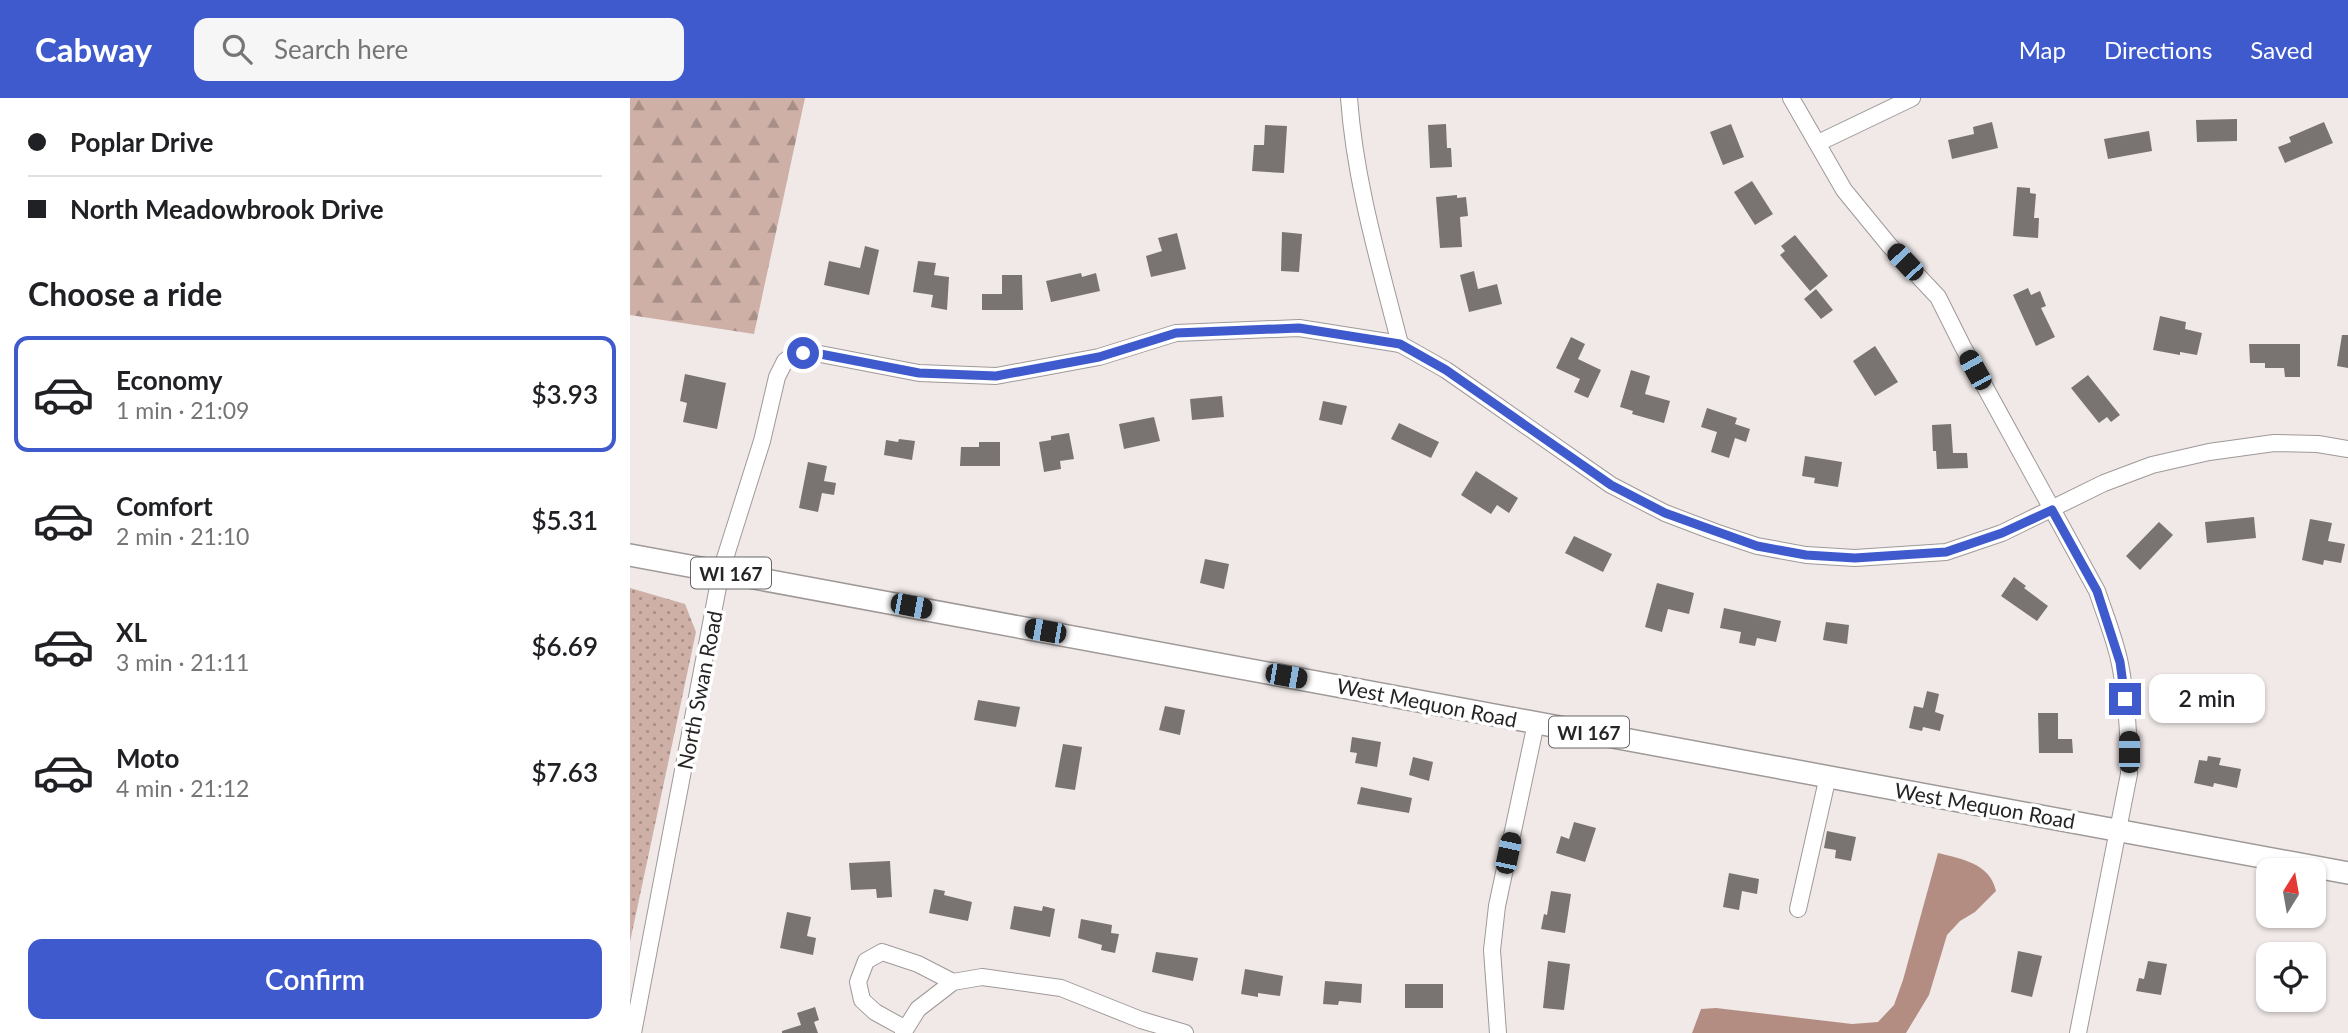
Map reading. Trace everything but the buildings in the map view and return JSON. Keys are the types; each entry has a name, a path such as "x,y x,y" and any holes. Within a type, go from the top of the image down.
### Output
{"main road":[{"name":"West Mequon Road","path":"630,555 2348,873"}],"street":[{"path":"1349,98 1357,172 1400,344 1446,370 1611,485 1665,513 1757,546 1806,555 1855,558 1946,552 2002,533 2104,483 2140,469 2209,452 2274,443 2318,444 2348,449"},
{"path":"1791,98 1844,190 1889,245 1938,297 2097,591 2120,662 2129,731 2129,774 2078,1033"},
{"path":"1818,142 1912,98"},
{"name":"North Swan Road","path":"633,1033 721,571 762,441 777,377 785,360 792,356 815,353 919,373 996,376 1099,357 1176,333 1299,328 1400,344"},
{"path":"1498,1033 1492,950 1497,906 1536,723"},
{"path":"1798,909 1828,776"},
{"path":"953,982 918,964 882,951 866,961 858,982 862,1000 903,1030 918,1009 953,982 982,977 1061,988 1141,1020 1185,1033"}],"green space":[{"path":"630,98 805,98 754,334 630,315"},
{"path":"630,588 685,604 696,632 630,942"}],"shaded area":[{"path":"1938,853 1965,860 1981,868 1988,874 1996,891 1947,935 1929,995 1906,1033 1692,1033 1701,1009 1716,1008 1852,1024 1878,1022 1894,1005 1903,980"}],"route":[{"path":"803,353 919,373 996,376 1099,357 1176,333 1299,328 1400,344 1446,370 1611,485 1665,513 1757,546 1806,555 1855,558 1946,552 2002,533 2052,510 2097,591 2120,662 2125,699"}]}
